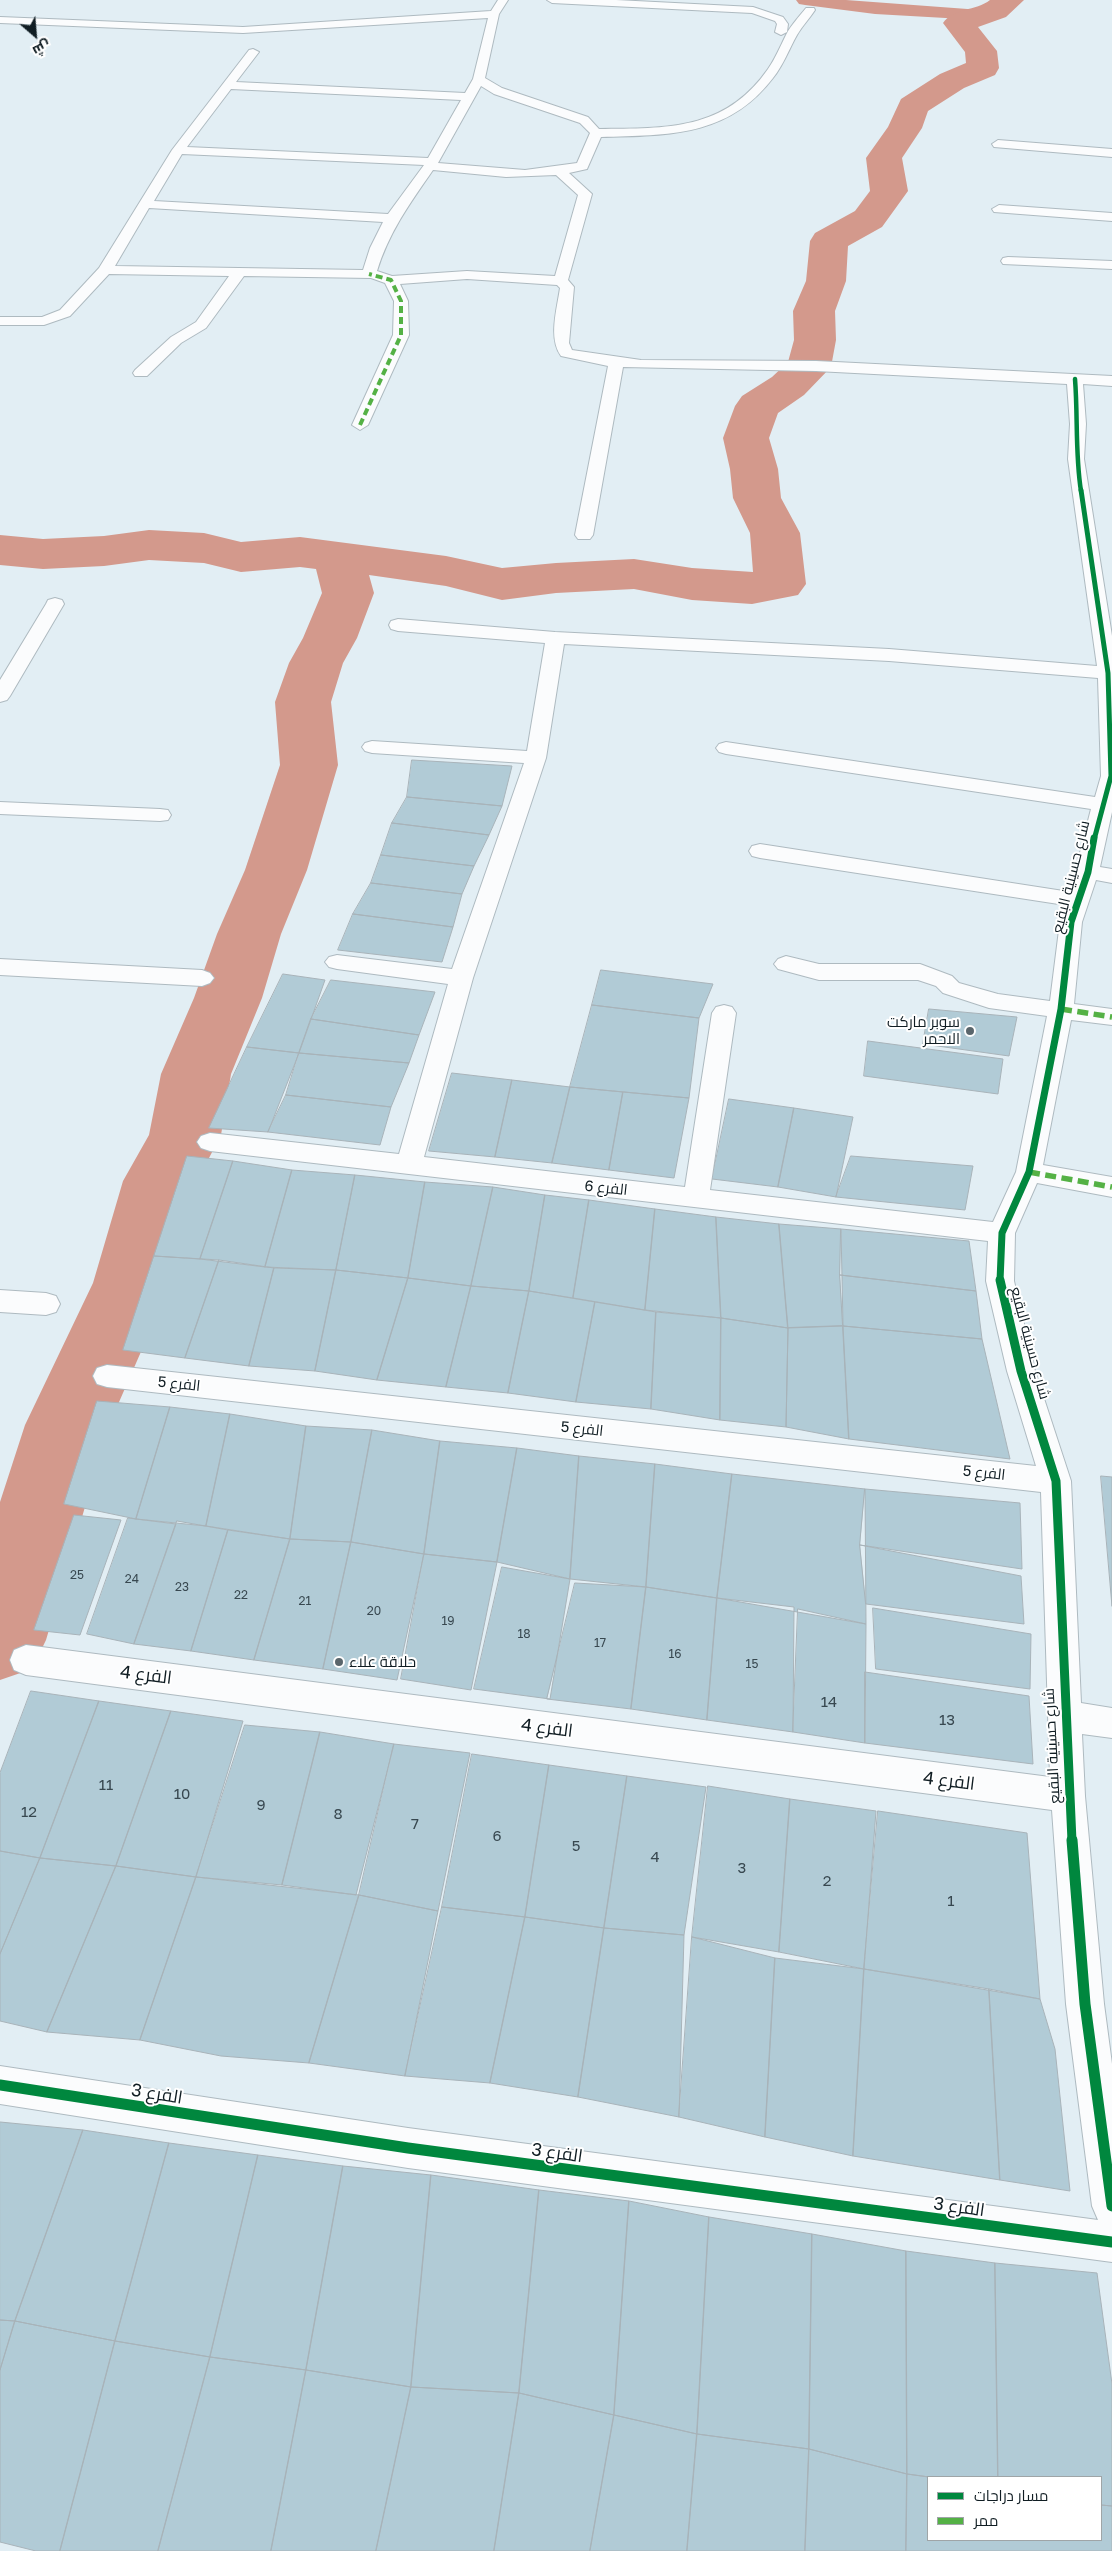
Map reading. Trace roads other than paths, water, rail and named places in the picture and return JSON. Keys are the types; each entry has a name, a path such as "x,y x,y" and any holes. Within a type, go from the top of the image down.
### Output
{"street":[{"path":"369,274 377,248 392,218 431,164 478,79 494,14 503,0"},
{"path":"552,0 753,10 779,18 783,24 781,32"},
{"path":"596,133 694,128 718,120 736,111 767,78 788,47 791,37 810,10"},
{"path":"0,20 243,30 494,14"},
{"path":"0,321 44,321 65,313 105,270 178,150 253,52"},
{"path":"478,79 498,91 584,120 596,133"},
{"path":"226,85 468,97"},
{"path":"178,150 431,164 534,175 561,172 582,166 596,133"},
{"path":"998,144 1112,153"},
{"path":"561,172 585,194 561,281"},
{"path":"145,204 392,218"},
{"path":"999,209 1112,217"},
{"path":"1008,261 1112,265"},
{"path":"105,270 369,274 391,280 467,274 561,281 567,287 561,343 566,353 586,359 616,363 776,365 1112,381"},
{"path":"141,373 176,340 201,325 239,273"},
{"path":"360,425 401,335 401,301 391,280"},
{"path":"584,535 616,363"},
{"name":"شارع حسينية البقيع","path":"1075,379 1078,424 1076,459 1108,656 1112,776 1104,805 1100,874 1077,900 1071,922 1061,1009 1029,1172 1002,1233 1000,1281 1021,1371 1056,1481 1068,1796 1085,2004 1112,2206"},
{"path":"0,696 55,604"},
{"path":"398,625 555,638 890,655 1108,656"},
{"path":"409,1165 461,978 536,758 555,638"},
{"path":"372,747 536,758"},
{"path":"726,748 1104,805"},
{"path":"0,808 160,815"},
{"path":"760,851 1077,900"},
{"path":"336,962 461,978"},
{"path":"786,964 819,972 920,972 944,981 951,988 997,1002 1112,1017"},
{"path":"0,967 202,978"},
{"path":"696,1198 724,1013"},
{"name":"الفرع 6","path":"210,1142 1002,1233"},
{"path":"1029,1172 1112,1187"},
{"path":"0,1301 46,1304"},
{"name":"الفرع 5","path":"107,1376 1056,1481"},
{"name":"الفرع 4","path":"26,1660 1068,1796"},
{"path":"1064,1716 1112,1724"},
{"name":"الفرع 3","path":"0,2085 408,2148 1112,2242"}],"waterway":[{"path":"805,0 875,9 981,15"},
{"path":"349,557 446,571 502,584 556,578 634,574 692,584 752,588 780,584 775,533 757,498 754,469 746,438 758,406 788,386 809,367 815,340 814,311 826,281 829,241 868,219 889,191 884,158 905,128 913,106 952,81 983,68 981,51 958,23 995,11 1009,0"},
{"path":"0,550 43,554 104,551 149,545 204,548 241,557 300,552 349,557"},
{"path":"0,1640 67,1425 132,1283 160,1181 185,1135 196,1074 228,998 249,934 276,870 309,765 303,702 316,663 330,638 348,593 341,567 349,557"}],"place":[{"name":"سوبر ماركت الاحمر","path":"970,1031"},
{"name":"حلاقة علاء","path":"339,1662"}]}
